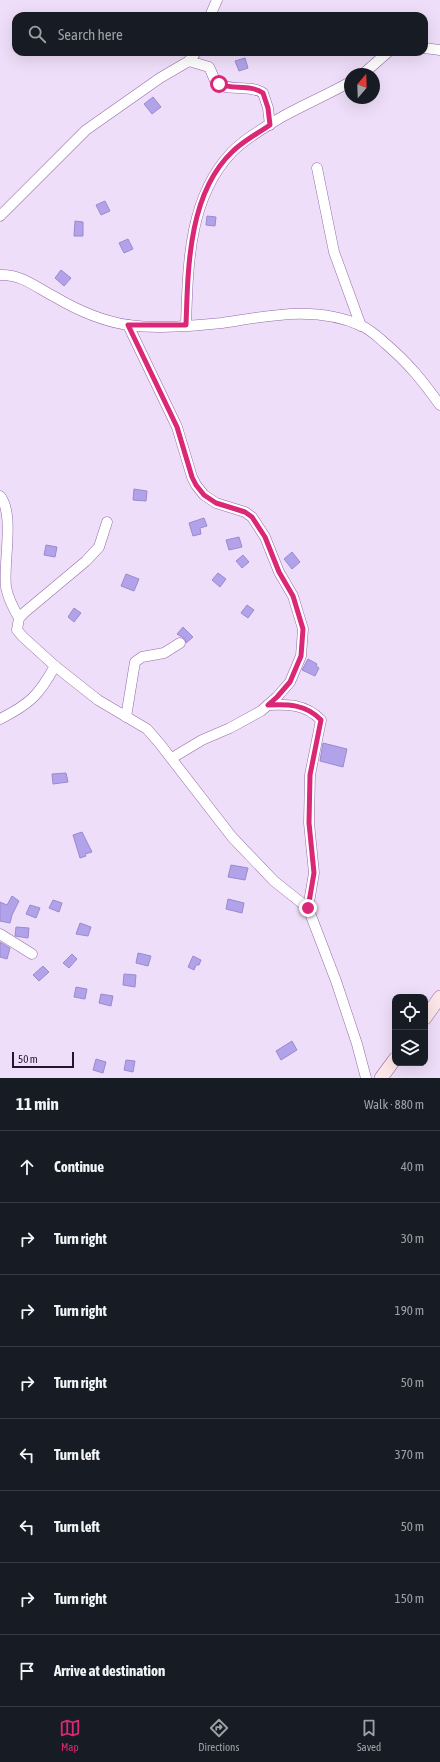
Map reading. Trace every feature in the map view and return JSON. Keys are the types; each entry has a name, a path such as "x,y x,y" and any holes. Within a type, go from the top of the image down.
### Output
{"street":[{"path":"212,12 217,0"},
{"path":"428,48 440,50"},
{"path":"0,216 86,130 160,78 189,61 193,56"},
{"path":"370,68 383,56"},
{"path":"189,61 209,67 215,81 219,84 229,87 254,89 263,93 268,108 270,125"},
{"path":"186,325 189,262 193,234 204,194 218,168 231,152 270,125 344,85"},
{"path":"317,168 334,252 361,326"},
{"path":"0,275 13,276 25,280 80,310 128,325 186,325 220,323 292,313 321,315 361,326 374,333 400,355 420,376 440,405"},
{"path":"128,325 177,427 192,477 196,485 204,495 216,503 245,512 252,517 265,537 279,572 293,596 303,629 301,656 290,682 277,697 268,705 230,728 202,740 172,758"},
{"path":"0,496 3,500 8,515 6,586 12,607 19,618"},
{"path":"107,522 99,547 86,562 42,596 19,618 17,625 19,633 55,666 98,700 147,729 172,758 232,837 274,881 308,908 336,981 357,1044 366,1078"},
{"path":"126,717 135,662 142,657 164,653 180,643"},
{"path":"0,719 17,711 38,694 55,666"},
{"path":"268,705 293,705 310,711 321,720 310,775 309,823 314,873 308,908"},
{"path":"0,934 32,954"},
{"path":"428,1014 440,997"},
{"path":"381,1078 392,1063"}],"building":[{"path":"245,58 248,68 239,71 235,61"},
{"path":"153,97 161,107 152,114 144,104"},
{"path":"105,201 110,211 101,215 96,205"},
{"path":"207,216 216,217 215,226 206,225"},
{"path":"75,221 83,222 83,236 74,236"},
{"path":"128,239 133,249 124,253 119,243"},
{"path":"61,270 71,278 64,286 55,278"},
{"path":"134,489 147,491 146,501 133,500"},
{"path":"204,518 207,526 200,528 201,534 193,536 189,523"},
{"path":"239,537 242,547 229,550 226,540"},
{"path":"46,545 57,547 55,557 44,555"},
{"path":"292,552 300,562 292,569 284,559"},
{"path":"243,555 249,562 242,568 236,561"},
{"path":"218,573 226,579 220,587 212,580"},
{"path":"126,574 139,579 134,591 121,586"},
{"path":"247,605 254,610 248,618 241,613"},
{"path":"74,608 81,613 74,622 68,617"},
{"path":"183,627 193,637 186,643 185,639 177,634"},
{"path":"308,659 317,664 316,666 319,668 315,676 302,670"},
{"path":"323,743 347,749 343,767 320,761"},
{"path":"66,773 68,782 53,784 52,774"},
{"path":"82,832 92,852 85,854 86,856 80,858 73,835"},
{"path":"231,865 248,868 245,880 228,877"},
{"path":"12,896 19,901 10,923 0,921 0,902 7,905"},
{"path":"228,899 244,903 242,913 226,909"},
{"path":"53,900 62,903 59,912 49,908"},
{"path":"30,905 40,908 36,918 26,914"},
{"path":"80,923 91,927 88,936 76,934"},
{"path":"16,927 29,928 28,938 15,936"},
{"path":"0,942 10,948 7,959 0,957"},
{"path":"138,953 151,956 148,966 136,963"},
{"path":"72,954 77,959 69,968 63,963"},
{"path":"193,956 201,960 199,965 196,965 194,970 188,967"},
{"path":"43,966 49,972 39,981 33,975"},
{"path":"124,974 136,975 135,987 123,985"},
{"path":"76,987 87,989 85,999 74,997"},
{"path":"101,994 113,996 111,1006 99,1003"},
{"path":"292,1041 297,1050 281,1060 276,1051"},
{"path":"96,1059 106,1062 103,1073 93,1070"},
{"path":"126,1060 135,1061 133,1072 124,1070"}],"route":[{"path":"219,84 222,86 259,90 263,93 266,98 270,125 231,152 218,168 204,194 193,234 189,262 186,325 128,325 177,427 192,477 196,485 204,495 216,503 234,510 245,512 252,517 265,537 279,572 293,596 303,629 301,656 290,682 268,705 293,705 310,711 321,720 310,775 309,823 314,873 308,908"}]}
